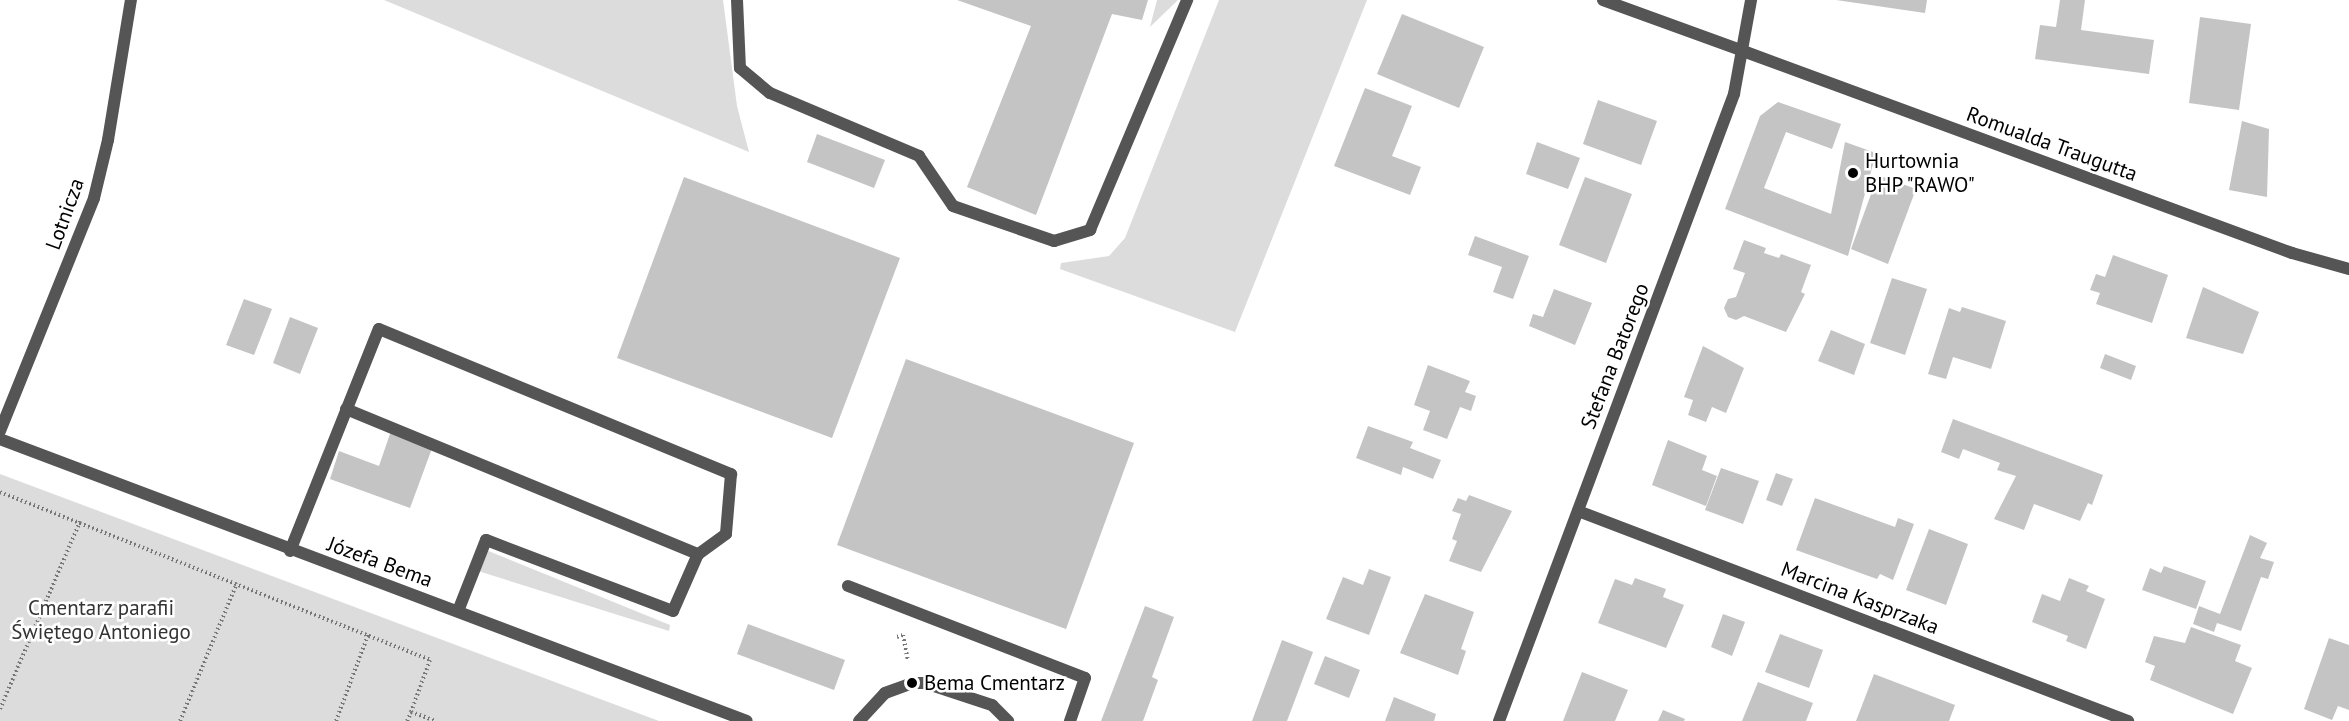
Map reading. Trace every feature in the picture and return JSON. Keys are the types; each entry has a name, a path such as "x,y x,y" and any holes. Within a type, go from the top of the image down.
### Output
{"street":[{"name":"Lotnicza","path":"0,431 94,198 108,140 131,0"},
{"path":"737,0 740,68 770,93 920,156 953,206 1054,241 1090,230 1187,0"},
{"name":"Romualda Traugutta","path":"1603,0 2292,253 2349,269"},
{"name":"Stefana Batorego","path":"1499,721 1734,94 1751,0"},
{"path":"290,551 379,329 730,474 726,534 698,554 673,611 486,540 458,611"},
{"path":"346,408 698,554"},
{"name":"Józefa Bema","path":"0,439 290,551 458,611 747,721"},
{"name":"Marcina Kasprzaka","path":"1578,511 2128,721"},
{"path":"848,586 1085,678 1070,721"},
{"path":"859,721 885,693 912,683 925,683 992,705 1008,721"}],"path":[{"path":"0,492 80,521 430,660 407,721"},
{"path":"0,710 80,521"},
{"path":"180,721 237,583"},
{"path":"897,637 903,635 912,683"},
{"path":"336,721 368,636"},
{"path":"411,712 436,721"}],"green space":[{"path":"384,0 723,0 737,106 749,152"},
{"path":"1157,0 1178,0 1150,27"},
{"path":"1219,0 1367,0 1235,332 1060,269 1061,263 1109,256 1125,238"},
{"name":"Cmentarz parafii Świętego Antoniego","path":"0,474 659,721 0,721"},
{"path":"486,550 670,625 669,631 478,571"}],"building":[{"path":"957,0 1148,0 1142,20 1112,14 1036,215 967,187 1031,26"},
{"path":"1836,0 1927,0 1925,13"},
{"path":"2060,0 2085,0 2081,30 2154,40 2149,74 2035,59 2040,25 2056,27"},
{"path":"1402,14 1484,47 1459,108 1377,74"},
{"path":"2200,17 2251,24 2239,110 2189,103"},
{"path":"1365,88 1412,106 1392,156 1421,167 1410,195 1334,166"},
{"path":"1598,100 1657,121 1641,165 1583,144"},
{"path":"1778,102 1841,124 1832,149 1786,132 1764,188 1831,214 1845,142 1876,153 1848,256 1725,209 1760,116"},
{"path":"2242,121 2269,129 2267,197 2229,190"},
{"path":"817,134 885,160 874,188 807,162"},
{"path":"1537,142 1580,158 1568,189 1526,174"},
{"path":"1878,175 1916,189 1888,264 1851,249"},
{"path":"684,177 900,258 832,438 617,358"},
{"path":"1585,177 1632,194 1606,263 1559,245"},
{"path":"1475,236 1529,256 1513,299 1493,292 1502,267 1468,255"},
{"path":"1744,240 1766,248 1764,253 1779,258 1781,254 1811,265 1801,292 1805,294 1786,332 1744,316 1736,320 1728,317 1724,308 1728,299 1736,297 1745,273 1733,269"},
{"path":"2113,255 2168,275 2152,323 2096,304 2100,293 2090,290 2096,274 2105,277"},
{"path":"1892,278 1927,289 1905,355 1870,343"},
{"path":"2203,287 2259,312 2243,354 2186,338"},
{"path":"1554,289 1592,303 1575,345 1529,326 1533,314 1543,317"},
{"path":"244,299 272,309 254,355 226,345"},
{"path":"1962,307 2006,321 1991,369 1953,357 1946,379 1928,374 1949,308 1960,312"},
{"path":"290,317 318,328 300,374 273,363"},
{"path":"1831,330 1865,344 1854,375 1818,361"},
{"path":"1703,346 1744,368 1726,413 1712,407 1706,422 1688,415 1693,400 1684,397"},
{"path":"2105,354 2136,366 2131,380 2100,368"},
{"path":"906,359 1134,443 1066,629 837,545"},
{"path":"1428,365 1470,381 1465,392 1476,396 1471,411 1460,407 1447,439 1423,430 1430,411 1414,405"},
{"path":"1953,419 2103,475 2092,505 2088,503 2080,521 2034,504 2024,530 1994,519 2016,476 1997,470 2000,463 1963,449 1959,459 1941,452"},
{"path":"1368,426 1413,442 1410,448 1441,460 1433,479 1403,467 1401,475 1356,458"},
{"path":"392,428 434,443 410,508 330,479 339,451 379,466"},
{"path":"1668,440 1707,456 1702,470 1717,476 1706,506 1652,485"},
{"path":"1721,468 1759,481 1743,524 1705,510"},
{"path":"1776,473 1793,479 1782,506 1766,500"},
{"path":"1469,495 1512,511 1481,572 1449,561 1457,541 1452,539 1461,514 1452,511 1458,498 1466,501"},
{"path":"1815,498 1895,527 1898,518 1914,524 1893,580 1880,574 1877,579 1796,550"},
{"path":"1929,529 1968,544 1946,605 1906,590"},
{"path":"2250,535 2267,543 2260,558 2274,562 2268,579 2261,577 2241,631 2217,623 2214,632 2193,624 2199,606 2220,614"},
{"path":"2164,566 2206,581 2196,609 2142,590 2150,568 2161,573"},
{"path":"1369,569 1391,577 1369,635 1326,619 1343,577 1363,585"},
{"path":"1635,578 1666,589 1663,597 1684,605 1666,648 1598,623 1615,579 1632,585"},
{"path":"2069,578 2089,586 2086,591 2105,599 2086,649 2066,641 2068,636 2032,622 2042,594 2060,601"},
{"path":"1425,594 1474,612 1461,649 1466,651 1458,675 1400,653"},
{"path":"1145,606 1174,617 1152,677 1158,680 1143,721 1101,721"},
{"path":"1723,614 1745,622 1732,656 1711,647"},
{"path":"748,624 845,660 834,690 737,654"},
{"path":"2191,627 2241,645 2235,661 2252,668 2233,714 2150,680 2155,666 2145,662 2154,636 2185,643"},
{"path":"1780,634 1823,650 1809,688 1765,672"},
{"path":"2329,638 2349,645 2349,710 2338,706 2332,720 2304,709"},
{"path":"1282,640 1313,652 1287,721 1252,721"},
{"path":"1325,656 1360,670 1349,698 1314,684"},
{"path":"1582,672 1628,690 1615,721 1563,721"},
{"path":"1874,674 1955,705 1949,721 1856,721"},
{"path":"1758,682 1813,703 1806,721 1742,721"},
{"path":"1394,697 1436,714 1434,721 1385,721"},
{"path":"1663,710 1685,719 1684,721 1658,721"}],"place":[{"name":"Hurtownia BHP \"RAWO\"","path":"1853,173"},
{"name":"Bema Cmentarz","path":"912,683"}]}
